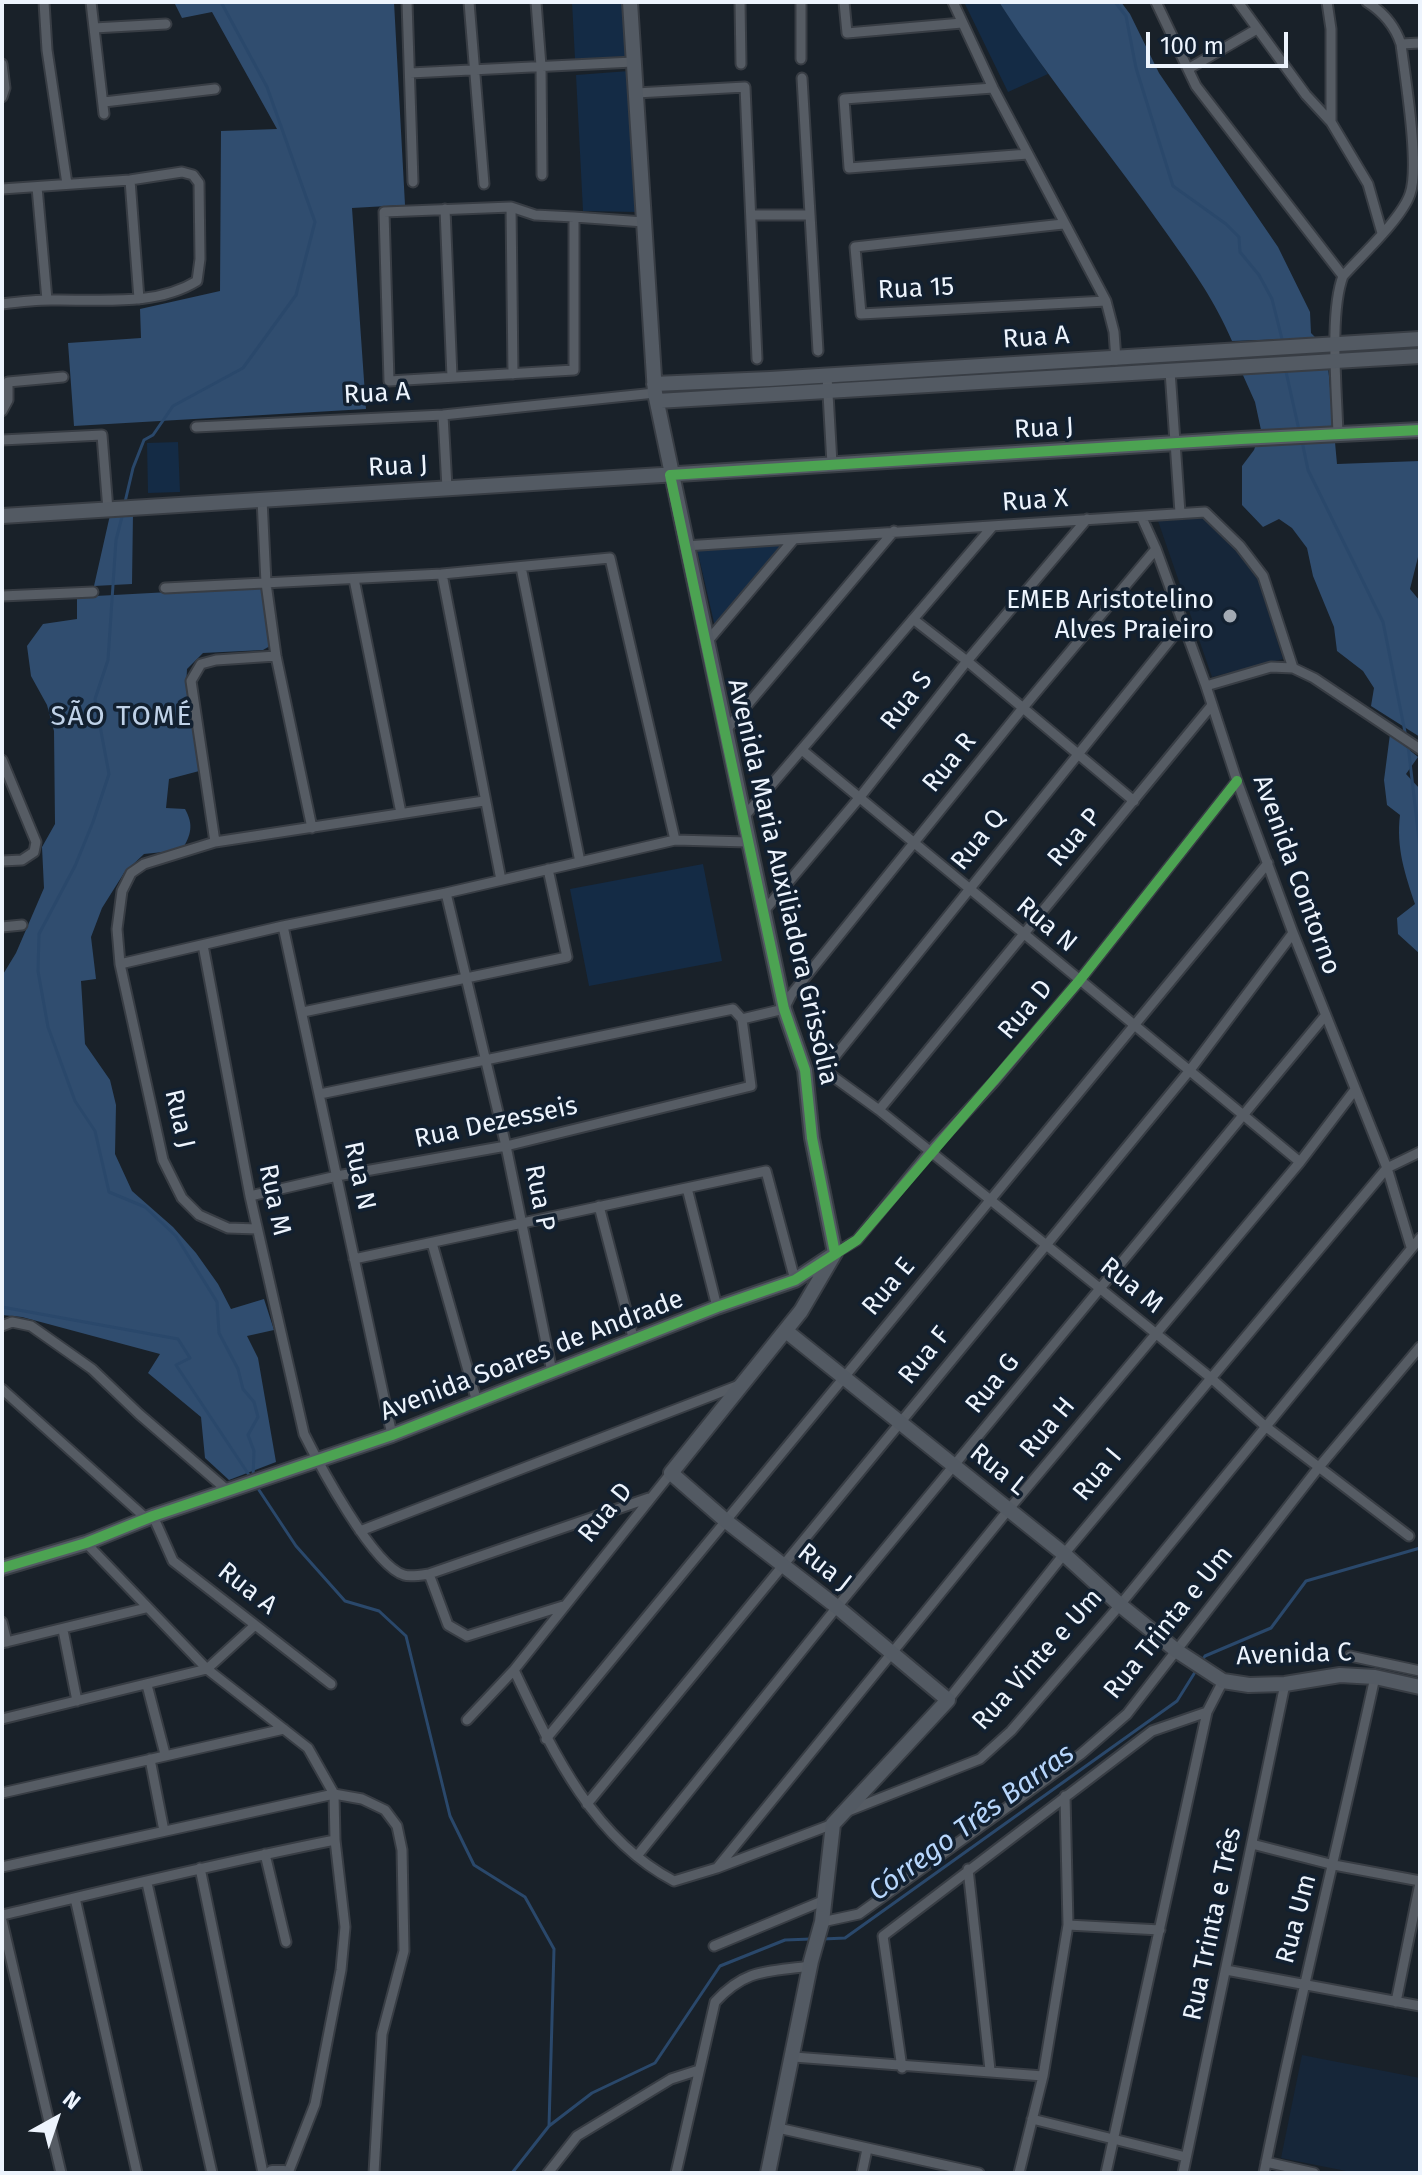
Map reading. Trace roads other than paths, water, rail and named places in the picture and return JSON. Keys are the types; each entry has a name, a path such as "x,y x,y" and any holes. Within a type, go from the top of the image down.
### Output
{"street":[{"path":"44,2 47,50 67,184"},
{"path":"91,2 104,114"},
{"path":"407,2 413,182"},
{"path":"469,2 484,184"},
{"path":"536,2 541,66 542,175"},
{"name":"Avenida Maria Auxiliadora Grissólia","path":"630,2 655,393 784,1009 805,1070 812,1138 835,1253"},
{"path":"740,2 741,64"},
{"path":"801,2 801,59"},
{"path":"844,2 847,33 962,23"},
{"path":"953,2 993,88 1106,301 1114,332 1117,374"},
{"path":"1156,2 1196,86 1343,276"},
{"path":"1327,2 1331,29 1331,122"},
{"path":"1338,435 1336,352 1339,288 1343,276 1393,221 1410,194 1413,166 1401,44 1397,31 1378,8 1367,2"},
{"path":"1239,3 1306,95 1331,122 1368,184 1382,233"},
{"path":"94,28 166,24"},
{"path":"1188,69 1257,29"},
{"path":"1401,44 1420,43"},
{"path":"410,73 633,62"},
{"path":"2,64 5,88 2,97"},
{"path":"802,78 818,351"},
{"path":"636,93 745,87 757,359"},
{"path":"993,88 844,99 849,168 1028,154"},
{"path":"104,102 215,89"},
{"path":"2,189 130,180 182,172 193,175 199,183 200,259 197,281 182,290 139,299 2,304"},
{"path":"130,180 139,299"},
{"path":"37,187 47,300"},
{"path":"574,217 574,370 389,381 384,212 511,207 535,215 574,217 644,222"},
{"path":"511,207 513,374"},
{"path":"445,209 452,377"},
{"path":"751,215 810,215"},
{"name":"Rua 15","path":"1063,224 855,247 861,314 1106,301"},
{"name":"Rua A","path":"196,427 443,415 655,393 827,383 1117,374 1285,364 1336,352 1420,339"},
{"name":"Rua A","path":"914,378 1116,357 1283,347 1420,356"},
{"path":"1185,353 1187,370"},
{"path":"1170,371 1180,513"},
{"path":"2,411 8,400 8,382 63,377"},
{"path":"827,383 832,464"},
{"path":"443,415 447,488"},
{"name":"Rua J","path":"2,516 1420,430"},
{"path":"2,440 102,435 119,509"},
{"path":"262,499 266,583 276,656 312,828"},
{"name":"Rua X","path":"685,546 1205,512 1240,546 1263,576 1293,668"},
{"name":"Avenida Contorno","path":"1142,518 1206,686 1293,933 1387,1168 1411,1247"},
{"name":"Rua S","path":"763,912 1087,519"},
{"path":"743,818 992,527"},
{"path":"725,731 894,531"},
{"path":"706,643 794,539"},
{"name":"Rua R","path":"784,1009 791,995 914,842 1156,549"},
{"path":"165,588 442,574 610,558 675,840"},
{"path":"521,567 580,862"},
{"path":"442,574 501,880"},
{"path":"354,579 401,813"},
{"path":"2,596 93,592"},
{"path":"913,619 1134,801"},
{"name":"Rua Q","path":"824,1070 1183,624"},
{"path":"276,656 201,664 191,681 215,842 484,801"},
{"path":"1206,686 1271,667 1293,668 1314,678 1419,748"},
{"name":"Rua P","path":"879,1110 1212,705"},
{"name":"Rua N","path":"802,750 1300,1162"},
{"path":"2,760 36,842 34,852 22,860 2,861"},
{"name":"Rua D","path":"467,1720 514,1670 563,1605 786,1331 835,1253 857,1240 930,1151 994,1082 1079,981 1237,781"},
{"path":"120,964 675,840 748,842"},
{"name":"Rua J","path":"215,842 144,864 131,873 122,891 117,929 120,964 163,1160 170,1177 182,1198 199,1215 228,1228 257,1229"},
{"name":"Rua E","path":"546,1739 1268,863"},
{"path":"303,1012 567,957 548,869"},
{"name":"Rua P","path":"446,893 506,1146 552,1372"},
{"path":"2,927 22,925"},
{"name":"Rua N","path":"283,926 392,1435"},
{"name":"Rua F","path":"587,1804 1190,1070 1293,933"},
{"name":"Rua M","path":"203,945 250,1196 304,1434 360,1531 389,1566 405,1576 429,1574"},
{"path":"320,1094 733,1009 742,1019 784,1009"},
{"name":"Rua G","path":"637,1856 837,1607 1325,1016"},
{"name":"Rua Dezesseis","path":"250,1196 337,1176 506,1146 751,1086 742,1019"},
{"path":"805,1070 824,1070"},
{"name":"Rua M","path":"824,1070 930,1151 1211,1378 1265,1426 1409,1536"},
{"name":"Rua H","path":"717,1868 1009,1509 1300,1162 1354,1091"},
{"path":"1387,1168 1420,1152"},
{"name":"Rua I","path":"846,1812 948,1700 1064,1554 1387,1168"},
{"path":"354,1259 766,1171 795,1280"},
{"path":"687,1188 717,1307"},
{"path":"599,1206 634,1341"},
{"name":"Rua Vinte e Um","path":"514,1670 546,1739 593,1815 651,1869 674,1881 833,1824 846,1812 980,1759 1011,1731 1120,1605 1420,1238"},
{"path":"432,1243 477,1402"},
{"name":"Avenida Soares de Andrade","path":"2,1568 86,1543 150,1517 392,1435 717,1307 795,1280 835,1253"},
{"path":"2,1326 12,1322 31,1326 92,1369 139,1414 233,1489"},
{"name":"Rua L","path":"786,1331 1064,1554 1177,1651"},
{"name":"Rua Trinta e Um","path":"820,1927 859,1914 1081,1754 1127,1714 1319,1467 1420,1347"},
{"path":"360,1531 744,1383"},
{"path":"2,1389 150,1517"},
{"name":"Rua J","path":"671,1473 948,1700"},
{"path":"563,1605 467,1636 448,1625 429,1574 649,1498"},
{"name":"Rua A","path":"150,1517 173,1561 331,1684"},
{"path":"86,1543 207,1669 308,1748 334,1794 335,1840 345,1927 341,1970 315,2104 286,2173 272,2173"},
{"path":"2,1622 5,1642 146,1608"},
{"path":"2,1719 207,1669 254,1626"},
{"path":"63,1630 77,1701"},
{"name":"Avenida C","path":"1177,1651 1223,1681 1249,1685 1285,1684 1340,1675 1375,1677 1420,1687"},
{"path":"1350,1656 1420,1671"},
{"name":"Rua Um","path":"1264,2173 1303,1984 1334,1865 1375,1677"},
{"path":"1106,2173 1207,1712 1223,1681"},
{"name":"Rua Trinta e Três","path":"1183,2173 1285,1684"},
{"path":"147,1685 165,1754"},
{"path":"902,2068 883,1936 1152,1731 1207,1712"},
{"path":"2,1793 284,1729"},
{"path":"150,1759 164,1831"},
{"path":"2,1867 334,1794 362,1799 385,1810 397,1826 402,1850 404,1951 382,2034 374,2173"},
{"path":"1019,2173 1043,2076 1068,1925 1065,1796"},
{"path":"768,2173 820,1927 833,1824"},
{"path":"61,2173 2,1918 200,1868 335,1840"},
{"path":"1252,1844 1420,1882 1396,2002"},
{"path":"265,1854 286,1942"},
{"path":"200,1868 263,2173"},
{"path":"968,1869 990,2070"},
{"path":"147,1883 212,2173"},
{"path":"75,1898 137,2173"},
{"path":"714,1946 825,1900"},
{"path":"1068,1925 1160,1930"},
{"path":"676,2173 715,2002 731,1984 751,1974 811,1964"},
{"path":"1226,1970 1420,2006"},
{"path":"794,2057 902,2068 990,2070 1043,2076"},
{"path":"548,2173 577,2136 671,2079 699,2070"},
{"path":"1032,2119 1186,2157"},
{"path":"778,2128 940,2169 979,2173"},
{"path":"862,2173 867,2149"},
{"path":"1266,2162 1314,2173"}],"waterway":[{"path":"125,502 144,440 153,435 173,406 243,368 296,295 315,222 267,87 221,2"},
{"path":"1115,2 1126,16 1136,68 1173,186 1239,237 1240,252 1259,275 1272,299 1283,343"},
{"path":"1285,367 1299,430"},
{"path":"1302,441 1308,470 1383,622 1406,737"},
{"path":"123,513 116,540 108,660 95,699 109,774 75,866 39,934 38,971 48,1027 75,1101 95,1131 109,1192 145,1207 176,1236 217,1302 219,1333 238,1369 243,1389 254,1402 258,1417 248,1435 254,1451 253,1478"},
{"path":"1408,745 1420,848"},
{"path":"2,1307 178,1339 190,1358 176,1365 251,1478"},
{"path":"257,1487 296,1546 345,1601 379,1611 406,1636 450,1816 474,1865 525,1897 554,1949 549,2126"},
{"name":"Córrego Três Barras","path":"1201,1662 1205,1656 1271,1628 1306,1581 1420,1548"},
{"name":"Córrego Três Barras","path":"823,1939 845,1938 1177,1701 1197,1669"},
{"name":"Córrego Três Barras","path":"512,2173 549,2126 592,2093 655,2063 720,1966 785,1940 811,1939"}],"place":[{"name":"EMEB Aristotelino Alves Praieiro","path":"1230,616"}],"district":[{"name":"SÃO TOMÉ","path":"122,717"}]}
